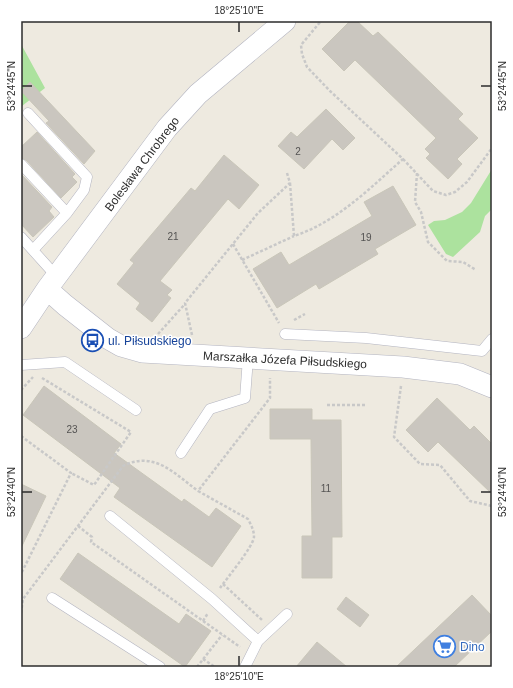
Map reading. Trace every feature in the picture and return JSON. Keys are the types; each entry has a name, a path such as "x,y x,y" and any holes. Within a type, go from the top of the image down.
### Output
{"street":[{"name":"Bolesława Chrobrego","path":"24,317 52,283 167,128 198,94 285,21"},
{"name":"Marszałka Józefa Piłsudskiego","path":"52,283 65,305 107,338 121,346 142,352 403,367 460,374 492,387"}],"lane":[{"path":"28,113 87,177 84,190 67,213 33,250"},
{"path":"21,164 67,213"},
{"path":"21,237 33,250 52,283"},
{"path":"285,334 366,338 482,351 492,339"},
{"path":"181,453 210,409 245,398 248,358"},
{"path":"21,365 65,362 136,410"},
{"path":"110,516 212,599 258,641"},
{"path":"52,598 160,667"},
{"path":"245,667 258,641 287,614"}],"path":[{"path":"321,21 301,45 302,54 307,67 330,91 403,159 433,191 446,195 455,192 466,182 492,148"},
{"path":"242,260 305,232 346,209 403,159"},
{"path":"288,173 294,236"},
{"path":"417,174 414,202 421,212 428,242 447,260 463,262 476,270"},
{"path":"142,352 185,303 258,213 290,182"},
{"path":"233,244 285,334"},
{"path":"185,303 196,356"},
{"path":"212,599 252,543 253,531 252,525 248,519 198,491 270,398 270,360"},
{"path":"403,367 394,437 420,464 440,465 470,501 492,506"},
{"path":"21,390 36,374 131,432 94,485 71,474 21,436"},
{"path":"327,405 367,404"},
{"path":"21,574 71,474"},
{"path":"78,526 92,537 91,542 251,655"},
{"path":"223,584 271,628"},
{"path":"197,667 222,635"},
{"path":"203,659 215,667"}],"green space":[{"path":"21,44 45,88 22,106 21,106"},
{"path":"492,169 492,209 485,216 480,232 453,257 446,254 428,225 434,221 445,220 462,212 471,203"}],"building":[{"path":"350,21 357,21 373,36 378,32 463,114 458,119 478,138 457,159 462,164 448,179 426,158 430,154 425,149 436,138 355,60 344,71 322,49"},
{"path":"30,82 95,151 84,164 46,123 49,121 21,91"},
{"path":"326,109 355,138 343,150 332,139 304,169 278,146 291,132 297,137"},
{"path":"37,132 75,174 72,177 77,182 61,198 26,160 21,158 21,147"},
{"path":"224,155 259,185 239,209 228,199 160,281 172,290 167,295 171,298 152,322 136,309 140,303 117,284 134,263 130,260 191,188 195,191"},
{"path":"21,174 52,207 49,211 54,217 33,237 21,224"},
{"path":"393,186 416,225 375,249 378,254 319,289 316,284 277,308 253,269 281,252 289,265 372,216 364,202"},
{"path":"44,386 121,444 114,453 182,502 184,499 209,517 216,508 241,526 212,567 114,497 120,488 23,415"},
{"path":"437,398 470,430 474,426 492,444 492,494 438,442 428,452 406,430"},
{"path":"270,409 312,409 312,420 341,420 342,537 332,537 332,578 302,578 302,536 312,536 311,439 270,439"},
{"path":"21,484 46,496 21,548"},
{"path":"78,553 179,624 186,614 211,631 185,667 60,579"},
{"name":"Dino","path":"472,595 492,616 492,631 454,667 396,667"},
{"path":"346,597 369,615 360,627 337,609"},
{"path":"317,642 347,667 296,667"}],"place":[{"name":"ul. Piłsudskiego","path":"93,341"},
{"name":"Dino","path":"445,647"}]}
